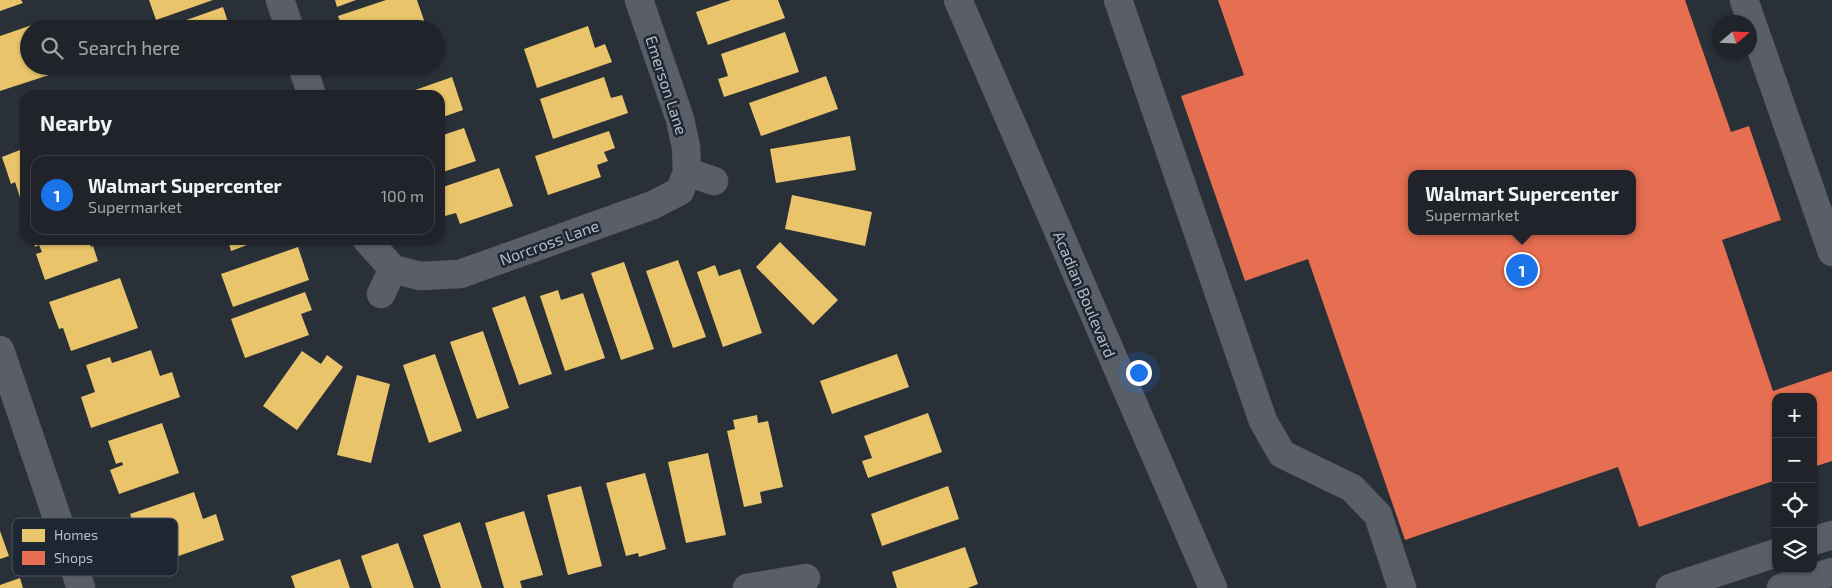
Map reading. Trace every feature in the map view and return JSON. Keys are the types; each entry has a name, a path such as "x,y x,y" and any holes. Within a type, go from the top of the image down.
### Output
{"street":[{"path":"280,0 287,20"},
{"name":"Emerson Lane","path":"639,0 680,119 686,147 687,172"},
{"name":"Acadian Boulevard","path":"958,0 1213,588"},
{"path":"1118,0 1263,421 1282,454 1352,488 1378,515 1402,588"},
{"path":"1744,0 1832,252"},
{"path":"305,75 310,90"},
{"path":"687,172 714,181"},
{"name":"Norcross Lane","path":"394,269 420,276 460,274 653,205 680,191 687,172"},
{"path":"372,245 394,269 381,294"},
{"path":"0,350 57,518"},
{"path":"1817,540 1832,535"},
{"path":"1670,588 1772,554"},
{"path":"1781,588 1832,572"},
{"path":"77,576 81,588"},
{"path":"747,588 806,578"}],"building: Homes":[{"path":"0,0 21,0 23,3 0,11"},
{"path":"149,0 213,0 156,20"},
{"path":"335,0 356,0 337,7"},
{"path":"386,0 417,0 424,20 340,20 338,16"},
{"path":"731,0 778,0 785,18 708,45 696,12"},
{"path":"223,7 227,20 186,20"},
{"path":"588,26 595,48 605,44 612,62 537,88 524,49"},
{"path":"20,29 20,75 49,75 0,91 0,36"},
{"path":"785,32 799,72 724,97 718,79 728,76 721,54"},
{"path":"826,76 838,109 761,136 749,103"},
{"path":"452,77 463,110 445,116 445,90 415,90"},
{"path":"604,77 611,98 622,95 628,113 553,139 540,99"},
{"path":"464,128 476,161 445,171 445,134"},
{"path":"609,131 615,148 604,152 608,161 597,165 601,177 548,195 535,156"},
{"path":"850,136 856,170 776,183 770,149"},
{"path":"20,150 20,198 15,182 11,184 2,157"},
{"path":"499,168 513,206 460,224 456,213 445,216 445,186"},
{"path":"792,195 872,212 865,246 785,229"},
{"path":"780,242 838,300 813,325 756,267"},
{"path":"39,245 90,245 91,247 93,246 98,261 45,280 36,254 42,252"},
{"path":"229,245 247,245 231,251"},
{"path":"298,247 309,280 233,307 221,274"},
{"path":"678,260 706,337 673,348 646,271"},
{"path":"624,262 654,349 621,360 591,273"},
{"path":"715,265 719,276 740,269 762,333 723,347 697,272"},
{"path":"120,278 138,328 71,351 63,328 59,329 49,302"},
{"path":"558,290 561,300 583,293 605,358 565,371 540,296"},
{"path":"305,292 312,310 301,314 309,335 245,358 231,319"},
{"path":"525,296 552,374 519,385 492,308"},
{"path":"483,331 509,408 477,419 450,342"},
{"path":"151,350 160,376 172,372 180,397 91,428 81,397 95,392 86,365 110,357 112,363"},
{"path":"302,351 321,364 327,355 343,367 297,430 263,406"},
{"path":"435,354 462,431 429,443 403,365"},
{"path":"897,354 909,387 832,414 820,381"},
{"path":"357,375 390,384 371,463 337,455"},
{"path":"928,413 942,452 868,478 862,461 872,458 864,436"},
{"path":"757,415 758,423 768,421 783,487 760,492 762,503 744,507 727,431 735,429 733,420"},
{"path":"162,423 179,473 119,494 110,470 123,465 122,462 116,464 108,441"},
{"path":"708,453 726,535 686,543 668,462"},
{"path":"645,473 666,549 639,557 638,553 626,556 606,483"},
{"path":"581,486 602,566 568,575 547,495"},
{"path":"948,486 959,519 882,546 871,514"},
{"path":"194,492 203,519 216,514 224,540 178,556 178,518 131,518 130,514"},
{"path":"524,511 543,575 520,581 522,588 504,588 485,523"},
{"path":"460,522 482,588 441,588 423,535"},
{"path":"0,531 9,556 0,559"},
{"path":"398,543 414,588 372,588 361,556"},
{"path":"965,547 978,584 968,588 897,588 892,572"},
{"path":"340,559 350,588 295,588 291,576"},
{"path":"20,578 23,588 0,588 0,585"}],"building: Shops":[{"path":"1218,0 1685,0 1731,132 1749,126 1781,220 1722,240 1773,391 1832,371 1832,461 1817,466 1817,393 1772,393 1772,481 1639,527 1618,467 1405,540 1308,259 1245,281 1181,96 1244,75"}],"place":[{"name":"Walmart Supercenter","path":"1522,270"}]}
